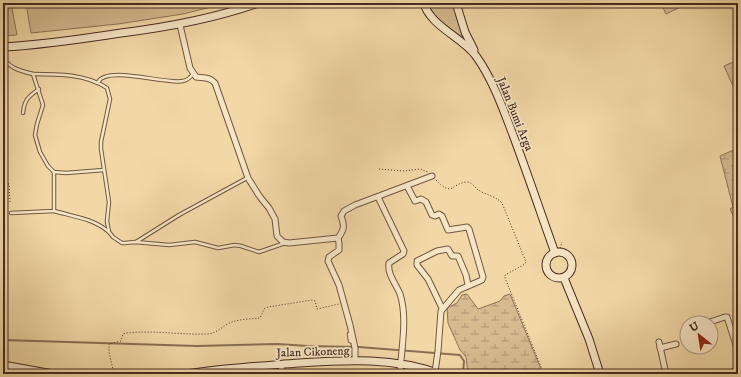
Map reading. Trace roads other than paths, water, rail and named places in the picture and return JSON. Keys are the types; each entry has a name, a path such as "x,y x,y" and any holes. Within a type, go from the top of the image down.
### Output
{"street":[{"path":"3,47 57,43 180,25 258,3"},
{"name":"Jalan Bumi Arga","path":"424,3 432,17 470,48 487,75 501,104 517,144 557,252"},
{"path":"456,3 461,21 476,56"},
{"path":"180,25 190,68 196,77 209,78 215,83 248,178 275,219 277,236 283,242 338,238"},
{"path":"355,361 354,345 339,284 328,261 330,257 338,250 338,238 344,229 344,223 341,216 344,211 355,205 432,176"},
{"path":"408,186 413,199 415,201 421,199 426,202 432,215 435,216 440,214 448,230 463,227 467,227 469,229 484,278 459,290 440,311 437,358 438,373"},
{"path":"378,197 404,251 403,254 389,263 388,268 400,293 402,302 403,324 400,374"},
{"path":"442,308 428,279 417,265 417,261 437,251 448,249 452,256 458,256 466,275 468,285"},
{"path":"557,252 567,254 572,261 572,270 570,274 564,278 554,278 546,268 547,260 550,256 557,252"},
{"path":"564,278 589,339 600,374"},
{"path":"719,319 727,317 738,351"},
{"path":"658,342 666,374"},
{"path":"660,348 676,344"},
{"name":"Jalan Cikoneng","path":"187,374 281,364 355,361 400,363 438,373"},
{"path":"281,364 282,374"},
{"path":"4,365 53,374"},
{"path":"730,374 738,371"}],"lane":[{"path":"3,58 8,65 17,70 34,74 55,74 81,78 98,82 107,88 110,99 101,142 101,157 109,202 107,221 109,232"},
{"path":"34,74 42,105 35,135 40,152 48,166 54,172 66,173 104,170"},
{"path":"98,82 102,78 111,76 134,76 179,82 189,79 193,74"},
{"path":"23,113 27,98 39,89"},
{"path":"54,172 54,211"},
{"path":"135,242 179,215 248,178"},
{"path":"11,213 54,211 85,218 98,224 122,243 135,242 169,245 195,242 218,248 235,245 259,252 271,249 287,242"},
{"path":"349,334 350,341 354,345"},
{"path":"4,365 5,374"}],"waterway":[{"path":"3,340 197,346 278,344 359,347 460,355 464,361 463,374"}]}
